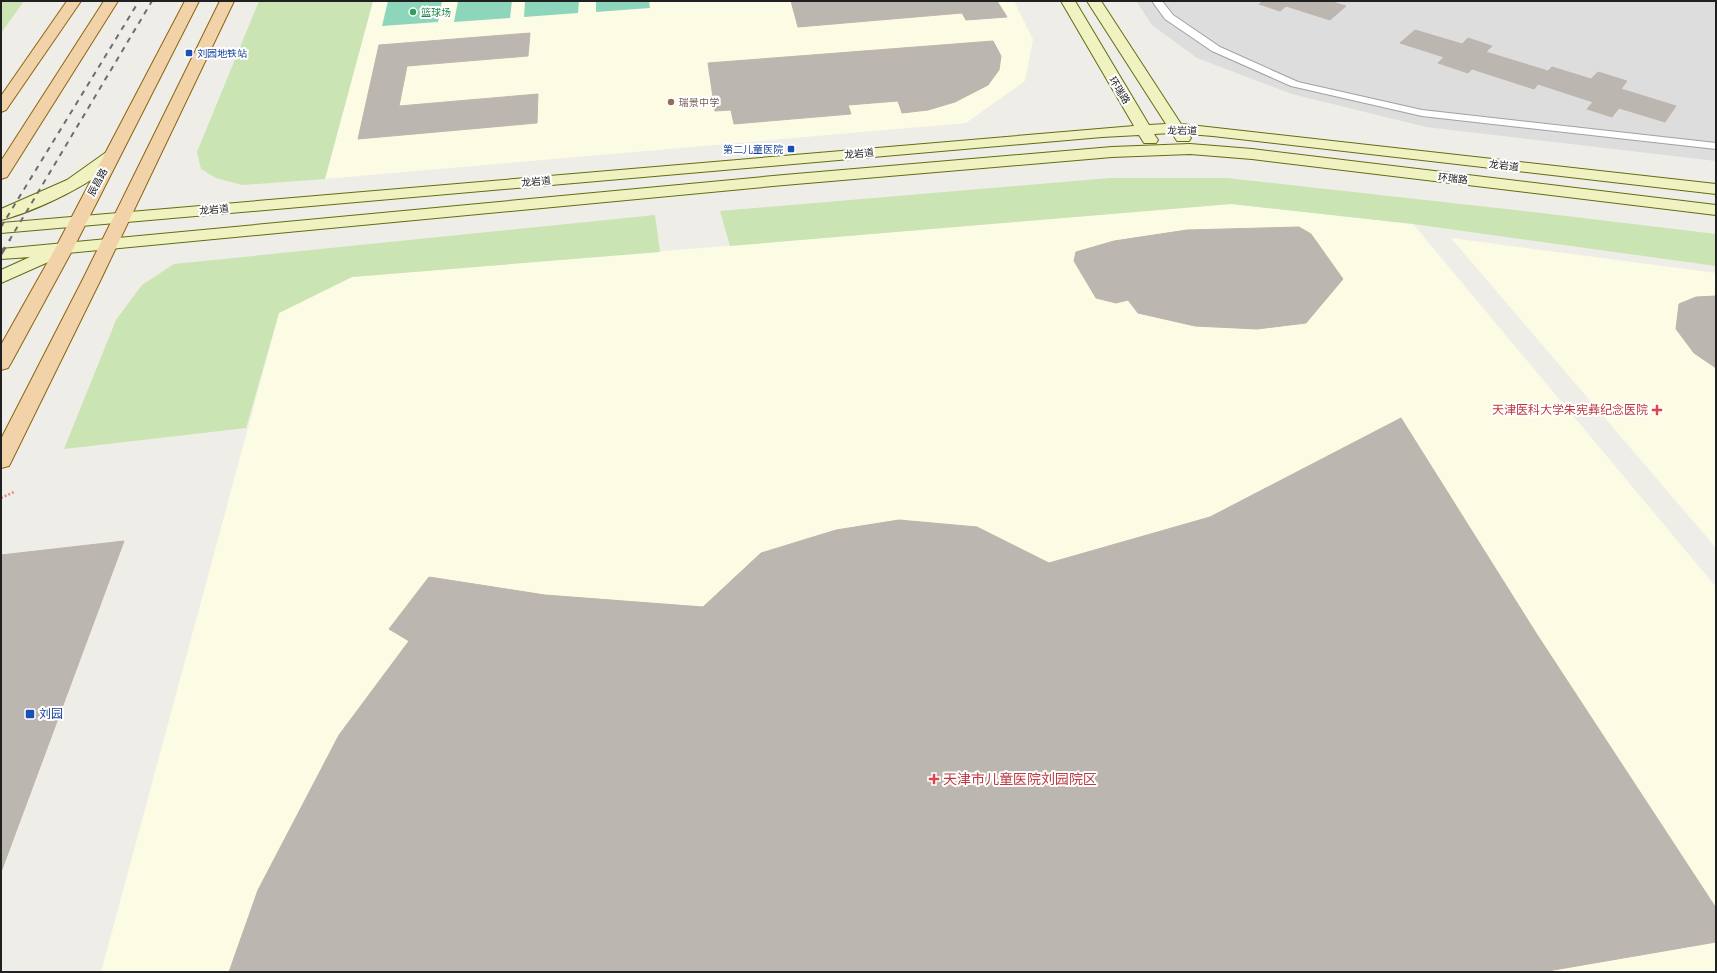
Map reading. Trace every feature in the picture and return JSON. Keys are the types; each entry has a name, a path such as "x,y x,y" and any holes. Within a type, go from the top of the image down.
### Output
{"main road":[{"path":"1,107 74,1"},
{"path":"1,174 112,1"},
{"name":"辰昌路","path":"1,363 64,249 77,221 192,1"},
{"path":"1,460 109,244 227,1"},
{"name":"环瑞路","path":"1068,1 1157,151 1190,149 1252,154 1716,210"},
{"path":"1094,1 1190,149"},
{"name":"龙岩道","path":"119,223 168,213 1102,132 1177,128 1716,190"},
{"name":"龙岩道","path":"1,254 784,180 1014,160 1157,151"},
{"path":"1,215 52,195 77,182 97,169 111,156"},
{"path":"1,228 77,221 119,223"},
{"path":"1,277 119,223"}],"lane":[{"path":"1157,1 1169,17 1216,49 1295,84 1422,113 1716,146"}],"path":[{"path":"1,498 14,492"}],"shaded area":[{"name":"瑞景中学","path":"373,1 1014,1 1033,39 1025,81 966,123 325,179"},
{"path":"1136,1 1716,1 1716,161 1426,127 1292,94 1197,58 1152,25"},
{"name":"天津市儿童医院刘园院区","path":"1231,204 1413,224 1716,587 1716,972 101,972 279,313 352,277"},
{"name":"天津医科大学朱宪彝纪念医院","path":"1451,238 1716,273 1716,548"}],"green space":[{"path":"1,1 24,1 1,33"},
{"path":"259,1 373,1 325,179 242,185 216,178 201,169 197,152"},
{"name":"篮球场","path":"388,1 442,1 438,22 382,26"},
{"name":"篮球场","path":"458,1 512,1 510,18 454,22"},
{"path":"525,1 579,1 578,13 524,17"},
{"path":"596,1 649,1 650,8 596,12"},
{"path":"1110,178 1227,178 1716,234 1716,266 1413,224 1231,204 730,246 720,211"},
{"path":"655,215 660,252 352,277 279,313 246,428 64,449 116,320 142,285 174,264"}],"building":[{"path":"791,1 997,1 1007,17 966,20 962,13 798,27"},
{"path":"1264,1 1329,1 1346,6 1330,20 1286,6 1280,11 1259,4"},
{"path":"1415,30 1462,44 1468,38 1492,46 1486,52 1548,71 1552,67 1591,79 1598,72 1627,81 1621,89 1676,106 1665,122 1619,108 1612,117 1587,109 1593,102 1538,84 1534,89 1472,69 1468,73 1438,63 1444,57 1400,43"},
{"path":"530,33 528,56 407,66 399,106 538,94 537,123 358,139 379,45"},
{"path":"993,41 1001,56 999,70 988,85 955,102 928,110 902,113 898,101 848,105 851,114 734,124 731,110 715,111 708,63"},
{"path":"1299,227 1311,234 1343,279 1306,323 1257,329 1195,326 1138,313 1128,300 1116,303 1096,298 1074,261 1076,252 1114,241 1187,230"},
{"path":"1716,296 1716,368 1694,353 1676,329 1679,304 1696,297"},
{"path":"1401,418 1536,633 1716,908 1716,942 1542,972 229,972 258,890 339,735 409,641 389,629 429,577 545,595 703,607 761,553 836,530 899,520 977,527 1049,563 1210,517"},
{"name":"刘园","path":"124,541 1,872 1,555"}],"railway":[{"path":"1,227 139,1"},
{"path":"9,241 152,1"},
{"path":"1,254 10,240"}],"place":[{"name":"篮球场","path":"413,12"},
{"name":"刘园地铁站","path":"189,53"},
{"name":"瑞景中学","path":"671,102"},
{"name":"第二儿童医院","path":"791,149"},
{"name":"天津医科大学朱宪彝纪念医院","path":"1657,410"},
{"name":"刘园","path":"30,714"},
{"name":"天津市儿童医院刘园院区","path":"934,779"}]}
